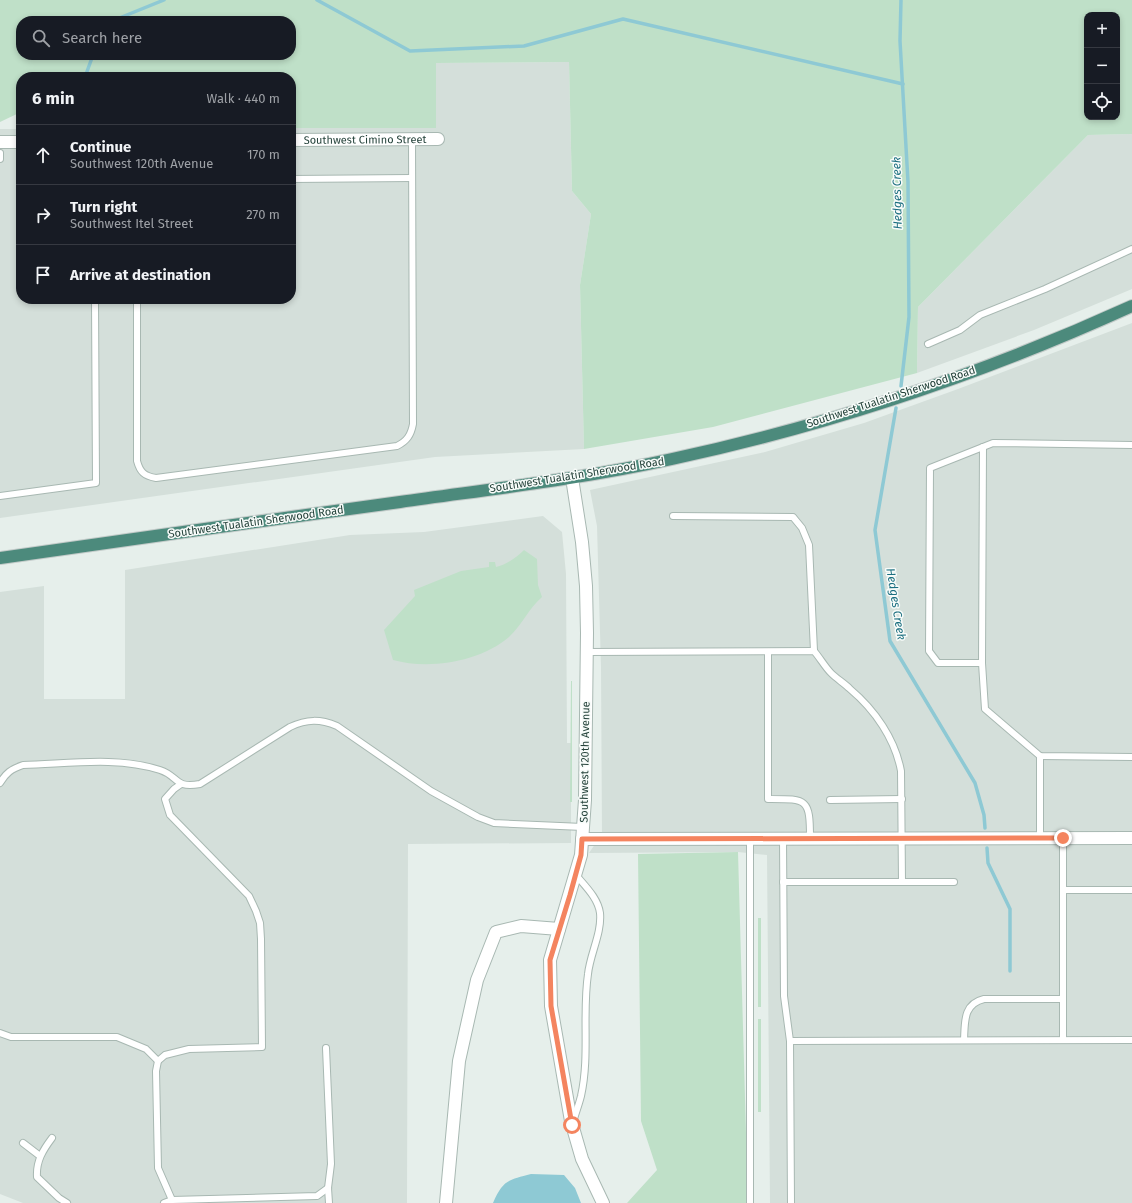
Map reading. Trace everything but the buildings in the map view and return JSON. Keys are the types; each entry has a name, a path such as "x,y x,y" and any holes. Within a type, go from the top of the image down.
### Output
{"highway":[{"name":"Southwest Tualatin Sherwood Road","path":"0,558 572,478 672,459 766,436 861,409 932,386 1070,334 1132,306"}],"street":[{"name":"Southwest Cimino Street","path":"296,140 438,139"},
{"path":"0,142 16,142"},
{"name":"Southwest 120th Avenue","path":"572,478 582,542 586,586 587,652 583,827 581,855 550,960 551,1006 572,1125 582,1159 603,1203"},
{"path":"582,839 1132,838"},
{"path":"446,1203 459,1061 477,980 496,932 521,926 559,929"}],"lane":[{"path":"137,304 137,461 139,470 146,476 156,478 397,446 405,442 411,434 413,424 412,139"},
{"path":"0,153 0,159"},
{"path":"296,179 412,178"},
{"path":"928,344 960,330 980,315 1052,286 1132,249"},
{"path":"0,496 96,483 95,304"},
{"path":"982,663 938,663 929,651 930,468 993,443 1132,445"},
{"path":"983,447 982,663 985,708 1040,756 1132,757"},
{"path":"673,516 793,517 802,528 809,545 814,651 831,673 851,690 873,713 889,736 898,756 901,771 902,798 902,882"},
{"path":"587,652 814,651"},
{"path":"768,652 768,799 798,801 806,806 810,814 810,838"},
{"path":"0,783 5,774 13,768 23,765 119,762 168,773 181,784 189,786 200,784 260,744 302,721 326,721 337,726 431,791 478,817 494,823 583,827"},
{"path":"1040,756 1040,838"},
{"path":"172,1200 158,1168 156,1071 158,1061 165,1055 183,1050 262,1047 260,923 249,896 170,815 165,799 181,784"},
{"path":"830,800 902,798"},
{"path":"750,838 750,1203"},
{"path":"782,838 784,996 790,1041 791,1203"},
{"path":"1063,838 1063,1040"},
{"path":"572,1125 581,1095 588,973 598,930 600,914 596,902 587,887 576,875"},
{"path":"783,882 954,882"},
{"path":"1063,890 1132,890"},
{"path":"964,1040 965,1021 969,1008 975,1001 984,999 1063,999"},
{"path":"0,1033 11,1037 117,1037 146,1049 158,1061"},
{"path":"790,1041 1132,1040"},
{"path":"326,1048 331,1164 328,1188 329,1203"},
{"path":"52,1138 40,1156 37,1177 59,1198 67,1203"},
{"path":"23,1143 40,1156"},
{"path":"164,1203 172,1200 317,1196 328,1188"}],"shaded area":[{"path":"569,62 572,191 591,214 580,285 584,449 435,457 0,518 0,129 16,129 16,304 296,304 296,128 436,128 436,63"},
{"path":"1132,134 1132,289 1034,330 917,373 918,307 1088,135"},
{"path":"1132,323 1132,1203 770,1203 767,855 738,852 589,853 602,834 601,667 597,526 590,490 765,452 864,423"},
{"path":"543,516 562,532 566,574 567,743 571,743 571,843 408,844 407,1203 23,1203 0,1194 0,592 44,586 44,699 125,699 125,570 350,535 424,532"}],"green space":[{"path":"0,0 1132,0 1132,134 1088,135 918,307 917,373 713,427 584,449 580,285 591,214 572,191 569,62 436,63 436,128 296,128 296,72 16,72 16,114 0,122"},
{"path":"524,550 537,559 538,585 542,597 537,601 509,637 484,653 454,662 422,664 393,660 384,630 415,596 414,590 461,571 489,567 489,562 495,562 496,567 500,566"},
{"path":"571,681 572,802 570,802"},
{"path":"738,852 748,1203 627,1203 657,1170 641,1121 638,854"},
{"path":"758,918 761,918 761,1007 758,1007"},
{"path":"758,1019 761,1019 761,1112 758,1112"}],"water":[{"path":"531,1174 564,1175 575,1188 581,1203 493,1203 503,1185 517,1178"}],"waterway":[{"path":"124,16 164,0"},
{"path":"317,0 410,51 524,46 623,19 903,84"},
{"name":"Hedges Creek","path":"901,0 900,41 908,182 909,317 901,386"},
{"path":"87,72 91,60"},
{"name":"Hedges Creek","path":"896,408 875,530 890,641 975,783 984,815 985,828"},
{"name":"Hedges Creek","path":"987,848 988,863 1010,909 1010,971"}],"route":[{"path":"572,1125 551,1006 550,960 581,855 582,839 1063,838"}]}
